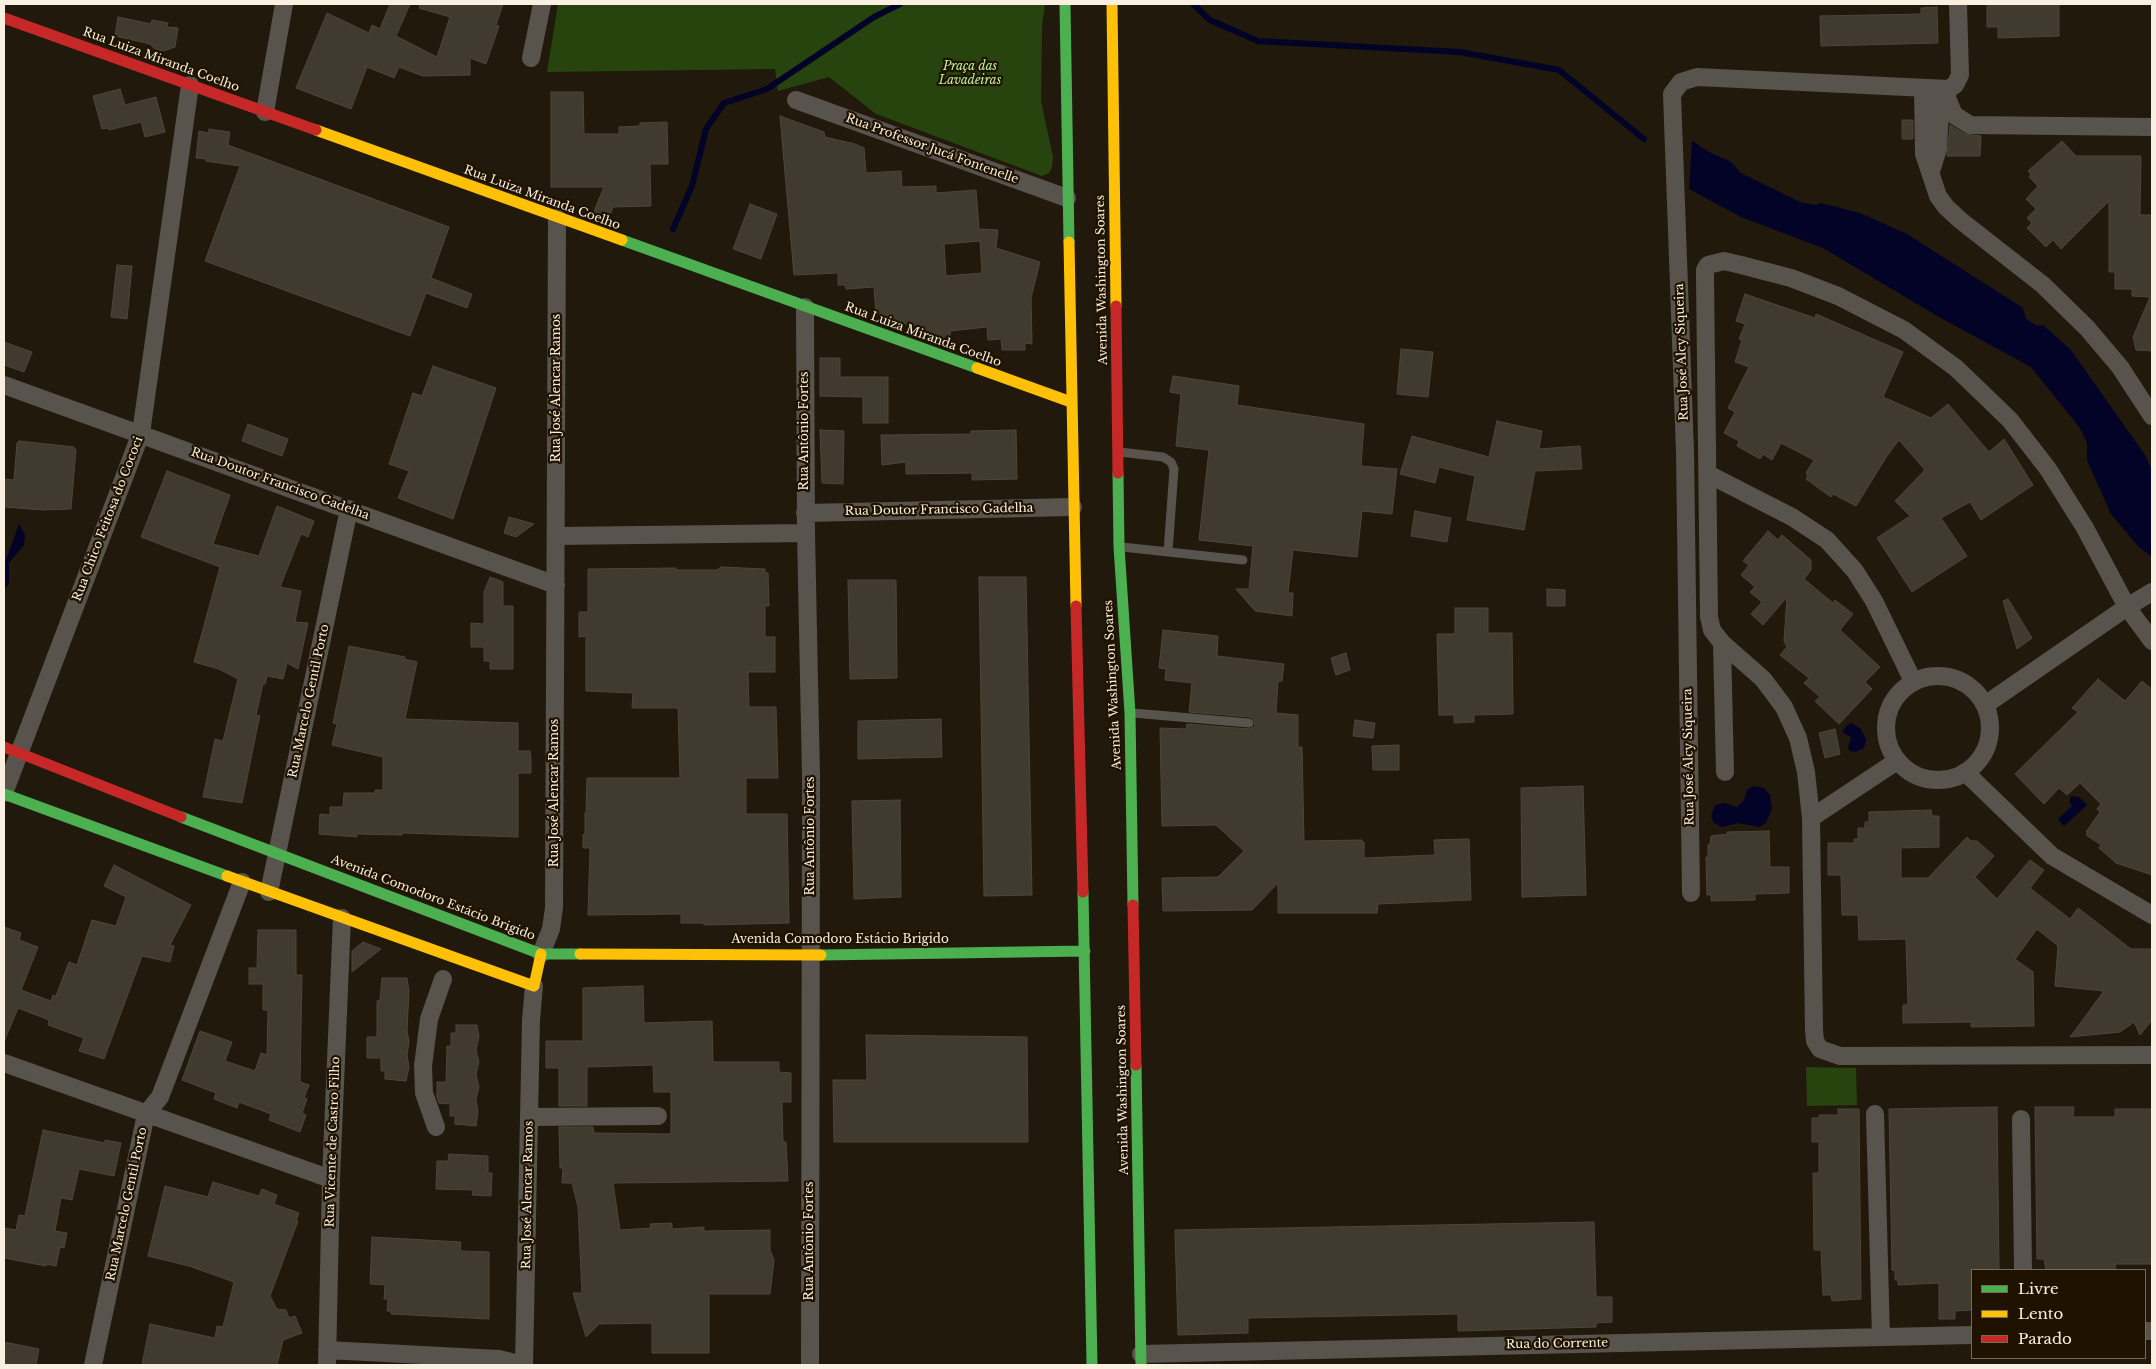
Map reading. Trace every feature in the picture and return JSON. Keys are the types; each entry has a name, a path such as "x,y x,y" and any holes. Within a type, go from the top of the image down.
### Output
{"main road":[{"path":"1065,4 1073,507 1085,951 1092,1365"},
{"name":"Avenida Washington Soares","path":"1112,4 1119,547 1130,713 1141,1360"},
{"name":"Rua Luiza Miranda Coelho","path":"4,18 1071,402"},
{"name":"Avenida Comodoro Estácio Brigido","path":"11,749 277,854 541,954 811,955 1085,951"},
{"path":"4,794 342,918 447,969 534,986"},
{"name":"Rua José Alencar Ramos","path":"534,986 541,954"}],"street":[{"path":"265,112 284,4"},
{"path":"531,58 542,4"},
{"path":"1944,89 1955,85 1960,75 1958,4"},
{"name":"Rua José Alcy Siqueira","path":"1691,893 1685,451 1672,94 1681,82 1697,77 1944,89"},
{"name":"Rua Chico Feitosa do Cococi","path":"4,794 11,749 140,433 190,86"},
{"path":"1923,88 1924,154 1938,196 1946,207 1960,220 2043,285 2087,328 2120,367 2152,416"},
{"path":"1944,89 1954,115 1970,125 2152,127"},
{"path":"1931,171 1938,149 1944,89"},
{"name":"Rua Professor Jucá Fontenelle","path":"796,100 1067,198"},
{"name":"Rua José Alencar Ramos","path":"541,954 551,929 554,908 557,218"},
{"path":"2152,641 2127,607 2085,528 2048,469 2010,420 1956,368 1904,330 1838,296 1790,278 1724,261 1713,262 1708,265 1705,270 1709,617 1712,630 1722,643 1763,679 1784,707 1800,746 1806,772 1811,818 1815,1041 1820,1049 1840,1056 2152,1055"},
{"name":"Rua Antônio Fortes","path":"804,307 805,513 811,776 810,1365"},
{"name":"Rua Doutor Francisco Gadelha","path":"4,385 556,585"},
{"path":"1708,474 1792,516 1827,540 1855,571 1874,601 1913,681"},
{"name":"Rua Doutor Francisco Gadelha","path":"805,513 1073,507"},
{"name":"Rua Marcelo Gentil Porto","path":"269,892 349,509"},
{"path":"556,536 806,534"},
{"path":"1985,705 2127,607 2152,592"},
{"path":"1722,643 1725,772"},
{"path":"1934,676 1954,678 1972,688 1985,705 1990,724 1988,742 1980,760 1965,772 1947,779 1927,779 1909,772 1896,761 1886,738 1886,716 1896,696 1913,681 1934,676"},
{"path":"1811,818 1896,761"},
{"path":"1965,772 2052,856 2152,915"},
{"name":"Rua Marcelo Gentil Porto","path":"94,1365 146,1114 160,1097 242,882"},
{"name":"Rua Vicente de Castro Filho","path":"327,1358 331,1178 342,918"},
{"path":"436,1127 424,1093 422,1066 429,1019 447,969"},
{"name":"Rua José Alencar Ramos","path":"524,1365 531,1020 534,986"},
{"path":"4,1063 331,1178"},
{"path":"1875,1114 1881,1337"},
{"path":"529,1117 658,1116"},
{"path":"2021,1120 2023,1269"},
{"name":"Rua do Corrente","path":"1141,1360 1971,1335"},
{"path":"327,1358 499,1359 524,1365"}],"lane":[{"path":"1118,452 1163,457 1171,462 1174,469 1168,552"},
{"path":"1119,547 1243,560"},
{"path":"1130,713 1249,724"}],"green space":[{"name":"Praça das Lavadeiras","path":"558,4 1045,4 1042,26 1041,101 1053,157 1052,167 1049,173 1042,176 876,114 829,77 778,91 775,69 547,72"},
{"path":"1806,1067 1856,1068 1857,1105 1807,1106"}],"water":[{"path":"1692,141 1711,153 1730,161 1741,173 1800,202 1816,205 1821,203 1860,213 1907,234 2023,308 2026,319 2037,326 2043,325 2071,350 2145,455 2152,470 2152,557 2138,546 2111,514 2087,460 2087,443 2080,428 2031,367 1939,317 1823,248 1741,217 1689,189"},
{"path":"19,524 25,535 24,545 9,563 9,583 4,591 4,565"},
{"path":"1852,723 1861,729 1866,740 1864,748 1856,752 1850,751 1848,748 1851,737 1842,732 1847,725"},
{"path":"1753,786 1764,788 1770,795 1772,808 1766,823 1759,827 1738,823 1722,827 1714,823 1711,816 1715,805 1725,803 1737,807 1744,800 1747,790"},
{"path":"2072,796 2079,797 2087,805 2064,826 2058,819 2072,806 2069,801"}],"building":[{"path":"390,4 410,4 396,36 437,57 450,17 419,8 420,4 503,4 496,25 499,26 486,64 470,58 470,75 423,76 399,67 394,78 367,67 351,109 296,88 327,13 369,33 372,25 380,29"},
{"path":"1987,4 2059,4 2059,36 1998,38 1998,27 1987,27"},
{"path":"1937,7 1938,43 1821,46 1820,16 1921,14 1921,8"},
{"path":"118,17 151,24 152,20 168,23 167,27 178,28 175,47 163,51 155,49 150,44 115,36"},
{"path":"120,89 125,105 156,97 165,132 145,137 141,122 109,130 108,128 102,129 93,96"},
{"path":"551,92 583,92 584,134 619,134 619,127 640,126 640,123 667,122 668,164 650,164 651,206 613,207 608,220 593,214 604,187 551,187"},
{"path":"780,116 824,132 825,137 864,148 866,173 901,171 902,187 936,186 936,193 976,190 979,229 998,230 996,248 1040,262 1031,298 1032,344 1025,343 1025,350 1002,350 1001,339 988,340 987,327 950,331 951,341 876,313 874,287 846,289 845,285 838,285 838,273 794,275","holes":["980,241 982,273 946,276 944,244"]},
{"path":"1902,120 1913,120 1913,139 1902,139"},
{"path":"1950,125 1965,134 1981,136 1980,156 1947,156"},
{"path":"209,129 230,132 228,145 449,227 431,278 472,294 467,308 426,293 410,336 205,261 240,166 196,158 199,131 209,133"},
{"path":"2062,141 2076,156 2141,156 2140,215 2152,215 2152,351 2136,350 2133,337 2150,297 2132,296 2132,289 2115,289 2115,272 2109,272 2109,201 2061,249 2053,240 2046,247 2027,228 2032,223 2027,218 2036,209 2026,199 2038,186 2029,177 2031,174 2028,171"},
{"path":"750,204 777,214 761,259 733,249"},
{"path":"117,265 132,266 127,319 111,317"},
{"path":"1745,294 1815,318 1816,314 1903,352 1883,397 1931,418 1948,404 1989,452 2004,439 2033,485 1981,520 1970,502 1941,518 1967,556 1912,592 1877,538 1910,516 1895,501 1925,470 1899,440 1856,506 1833,494 1831,497 1806,479 1808,475 1806,473 1814,460 1781,443 1772,460 1763,454 1760,459 1737,446 1739,441 1724,433 1735,412 1728,408 1749,367 1735,362 1742,340 1739,339 1745,324 1736,321"},
{"path":"4,342 32,352 24,372 4,365"},
{"path":"1401,349 1433,352 1428,397 1397,394"},
{"path":"820,358 840,358 840,377 888,377 888,423 863,423 863,397 820,396"},
{"path":"433,366 496,388 453,519 398,498 409,471 389,464 413,393 422,396"},
{"path":"1173,376 1239,386 1237,405 1364,424 1361,466 1397,469 1392,514 1362,511 1357,557 1293,550 1288,593 1293,593 1292,616 1255,611 1236,589 1249,589 1253,546 1199,540 1209,450 1176,446 1181,394 1170,392"},
{"path":"1497,421 1542,431 1539,449 1580,446 1582,469 1535,471 1524,530 1467,520 1475,476 1439,467 1435,483 1400,474 1412,436 1489,457"},
{"path":"248,424 288,439 282,456 242,441"},
{"path":"820,430 844,431 843,484 822,483"},
{"path":"1016,430 1017,479 972,480 972,473 906,474 906,462 882,465 881,435 971,434 971,431"},
{"path":"19,441 74,447 73,449 76,449 71,509 43,510 4,507 4,479 14,480 17,443"},
{"path":"167,471 230,495 213,544 259,556 277,506 314,521 308,537 301,534 280,587 301,591 295,622 308,623 298,669 287,663 283,679 267,676 265,684 263,684 256,715 260,716 242,803 203,797 215,739 223,741 238,679 219,669 194,662 220,567 141,537"},
{"path":"1415,511 1451,518 1447,542 1411,536"},
{"path":"509,517 534,524 516,537 504,533"},
{"path":"1768,531 1778,540 1782,535 1811,560 1811,570 1804,579 1833,603 1835,600 1853,614 1840,630 1880,667 1865,682 1872,689 1839,724 1815,701 1820,697 1804,683 1809,678 1780,655 1787,647 1784,641 1787,597 1763,625 1751,614 1762,602 1750,592 1755,587 1741,575 1749,565 1743,561"},
{"path":"721,567 765,569 765,573 768,573 769,606 765,606 765,637 775,637 775,672 748,672 749,707 776,707 778,778 746,778 746,814 787,814 789,923 704,925 704,923 681,923 681,914 588,915 590,848 583,848 587,778 680,778 678,708 632,708 633,693 586,691 586,636 579,637 579,612 588,612 588,569 676,568 676,570 717,570"},
{"path":"490,577 503,582 503,606 513,606 513,669 490,669 490,661 484,661 484,647 471,647 471,623 484,624 484,592"},
{"path":"979,577 1026,577 1032,895 984,896"},
{"path":"848,580 896,580 897,678 850,679"},
{"path":"1547,589 1565,590 1565,606 1547,606"},
{"path":"2008,599 2032,638 2017,649 2003,601"},
{"path":"1455,608 1488,608 1488,633 1512,633 1513,714 1474,715 1474,722 1454,723 1454,715 1439,715 1437,634 1455,634"},
{"path":"1163,630 1218,636 1217,656 1284,664 1282,681 1278,681 1276,713 1298,715 1298,747 1302,747 1304,841 1362,840 1364,842 1364,858 1435,855 1434,840 1469,839 1471,900 1378,904 1377,913 1278,913 1278,883 1252,910 1163,911 1162,878 1218,877 1244,851 1216,825 1162,826 1160,728 1186,729 1187,724 1249,729 1254,727 1255,723 1253,718 1250,717 1189,712 1192,683 1165,680 1166,669 1159,668"},
{"path":"349,646 405,657 404,659 417,662 405,719 518,723 518,751 530,751 531,773 518,773 518,837 402,833 402,835 357,834 357,837 319,834 320,814 330,815 330,807 343,807 344,793 375,793 375,790 383,790 383,757 332,745 337,724 333,723"},
{"path":"1346,653 1350,670 1336,675 1331,658"},
{"path":"2098,679 2125,701 2142,681 2152,689 2152,875 2116,863 2099,848 2101,845 2086,835 2088,833 2086,832 2100,812 2097,809 2101,804 2080,783 2067,795 2059,788 2044,804 2015,774 2078,712 2072,708"},
{"path":"941,719 942,757 858,759 858,721"},
{"path":"1355,720 1375,723 1373,738 1353,736"},
{"path":"1835,729 1840,754 1825,758 1819,733"},
{"path":"1399,745 1399,770 1373,770 1372,746"},
{"path":"1583,786 1586,895 1522,897 1521,788"},
{"path":"900,800 901,897 854,899 852,801"},
{"path":"1931,810 1932,816 1939,816 1939,847 1901,848 1901,878 1928,878 1967,837 1971,841 1977,841 1994,856 1975,877 1997,899 2030,860 2044,870 2030,888 2070,919 2078,908 2131,949 2152,949 2152,1020 2140,1035 2134,1022 2120,1032 2070,1037 2104,991 2055,986 2058,946 2037,929 2015,959 2033,972 2034,1026 1971,1027 1971,1022 1903,1023 1903,1005 1908,1005 1906,939 1859,940 1858,915 1842,915 1841,875 1828,875 1828,843 1854,843 1854,839 1858,839 1858,828 1865,828 1865,822 1869,822 1869,812"},
{"path":"1769,831 1770,867 1789,867 1789,893 1755,894 1755,900 1711,901 1711,895 1707,895 1706,857 1708,857 1708,845 1710,844 1711,836 1728,834 1727,832"},
{"path":"114,865 191,905 170,945 174,946 170,962 142,956 104,1059 79,1051 84,1038 48,1025 49,1020 18,1008 4,1042 4,927 21,933 19,940 38,947 21,990 51,1001 53,995 56,996 69,962 77,965 92,920 116,926 126,897 104,886"},
{"path":"258,930 296,930 296,975 302,975 300,1082 309,1085 304,1098 307,1099 302,1113 306,1115 300,1132 269,1120 271,1114 239,1102 237,1108 214,1099 216,1093 182,1080 200,1031 232,1042 225,1061 255,1071 261,1053 267,1055 268,1010 263,1010 263,984 249,984 249,968 257,968"},
{"path":"363,942 381,949 352,972 352,951"},
{"path":"382,978 407,978 409,991 407,1030 409,1042 407,1055 409,1067 406,1081 385,1079 385,1071 381,1071 381,1058 367,1058 367,1037 377,1037 377,1001 380,1000"},
{"path":"643,986 644,1023 712,1021 713,1062 779,1062 779,1072 791,1073 791,1102 782,1102 783,1142 786,1142 788,1181 613,1183 620,1230 651,1228 650,1224 672,1223 672,1229 704,1227 704,1231 770,1230 770,1250 774,1260 770,1294 709,1294 709,1353 652,1353 652,1323 599,1324 586,1337 573,1293 582,1293 578,1207 572,1183 562,1183 563,1168 560,1168 559,1127 593,1127 594,1133 671,1134 671,1092 654,1092 653,1065 587,1067 587,1106 559,1106 559,1068 546,1068 546,1041 583,1041 583,988"},
{"path":"456,1025 477,1025 479,1037 476,1050 479,1062 476,1074 479,1087 476,1099 478,1112 476,1126 455,1124 455,1116 450,1116 450,1104 439,1103 437,1097 437,1082 446,1082 447,1046 451,1046 451,1033 456,1033"},
{"path":"866,1035 1027,1037 1028,1142 834,1142 833,1080 867,1080"},
{"path":"1997,1107 1999,1269 1971,1269 1971,1310 1955,1311 1955,1319 1939,1319 1939,1283 1898,1285 1898,1280 1895,1280 1895,1271 1892,1270 1889,1109"},
{"path":"2035,1107 2074,1107 2073,1117 2115,1117 2115,1109 2152,1109 2152,1264 2115,1264 2116,1269 2046,1269 2044,1259 2037,1259"},
{"path":"1838,1109 1859,1109 1861,1299 1832,1301 1831,1295 1823,1295 1821,1250 1814,1250 1813,1173 1819,1173 1819,1142 1812,1142 1812,1118 1819,1118 1819,1115 1838,1115"},
{"path":"43,1130 105,1143 105,1140 121,1143 114,1176 79,1169 72,1200 61,1198 55,1231 67,1233 64,1248 60,1247 56,1266 46,1264 46,1266 4,1258 4,1228 16,1230 19,1215 25,1216"},
{"path":"449,1154 488,1156 488,1173 492,1173 491,1196 472,1195 473,1190 436,1189 437,1161 448,1161"},
{"path":"213,1182 259,1196 262,1189 277,1195 274,1204 299,1213 296,1220 298,1221 270,1296 277,1309 286,1310 289,1318 295,1316 302,1333 283,1340 277,1365 142,1365 150,1324 215,1338 217,1326 223,1327 234,1282 189,1266 148,1256 165,1186 208,1197"},
{"path":"1594,1222 1596,1297 1612,1297 1612,1322 1596,1323 1596,1327 1458,1331 1458,1314 1248,1318 1248,1333 1178,1335 1175,1230"},
{"path":"372,1237 461,1242 460,1251 489,1252 489,1319 391,1314 391,1311 387,1311 388,1299 384,1299 385,1285 370,1284"},
{"path":"4,1342 39,1349 36,1365 4,1365"}],"waterway":[{"path":"673,229 692,186 706,129 724,103 767,89 874,17 900,4"},
{"path":"1193,4 1210,20 1258,41 1460,52 1559,70 1644,139"}],"traffic: fast":[{"path":"1065,4 1069,242"},
{"path":"622,240 977,368"},
{"path":"1118,473 1119,547 1130,713 1133,905"},
{"path":"4,794 227,876"},
{"path":"181,817 541,954 580,954"},
{"path":"1083,892 1092,1365"},
{"path":"821,955 1085,951"},
{"path":"1136,1065 1141,1365"}],"traffic: slow":[{"path":"1112,4 1116,306"},
{"path":"316,130 622,240"},
{"path":"1069,242 1076,606"},
{"path":"977,368 1071,402"},
{"path":"227,876 534,986 541,954"},
{"path":"580,954 821,955"}],"traffic: jam":[{"path":"4,18 316,130"},
{"path":"1116,306 1118,473"},
{"path":"1076,606 1083,892"},
{"path":"4,747 181,817"},
{"path":"1133,905 1136,1065"}]}
